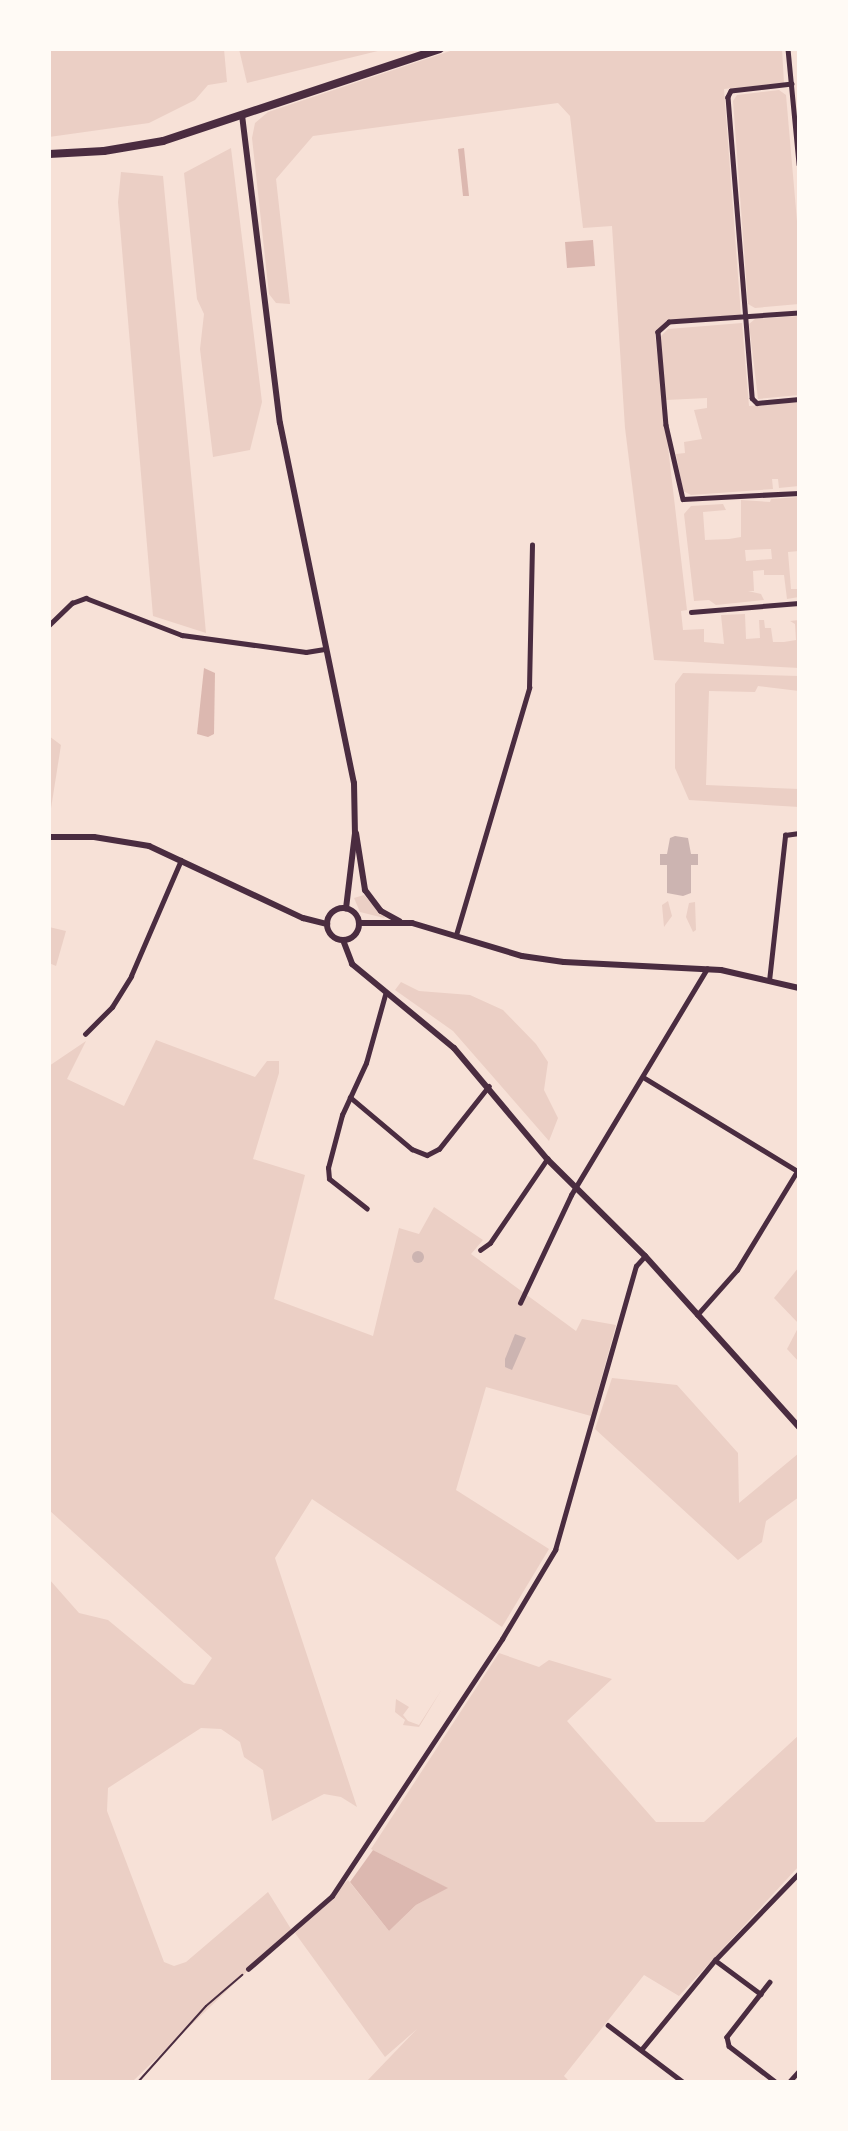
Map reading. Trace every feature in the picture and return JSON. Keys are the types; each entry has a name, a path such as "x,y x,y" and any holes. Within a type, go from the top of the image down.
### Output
{"main road":[{"path":"49,153 136,146 242,115 440,49"}],"street":[{"path":"788,49 799,164"},
{"path":"792,85 728,95 753,400 799,399"},
{"path":"242,115 280,424 348,742 355,830 365,890 381,911 404,923"},
{"path":"799,313 661,326 657,332 666,426 683,499 799,492"},
{"path":"456,935 529,688 532,545"},
{"path":"49,625 72,603 86,598 182,635 275,649 326,649"},
{"path":"691,612 799,603"},
{"path":"346,908 355,830"},
{"path":"769,981 783,848 789,832 799,833"},
{"path":"49,837 129,840 181,859 292,913 327,924 333,936 343,940 353,936 359,923 355,913 346,908 332,911 327,924"},
{"path":"85,1034 112,1007 131,976 181,859"},
{"path":"359,923 404,923 456,935 522,956 564,962 708,969 799,988"},
{"path":"343,940 352,964 385,995 454,1048 489,1086 547,1158 645,1256 696,1316 799,1427"},
{"path":"520,1303 576,1186 708,969"},
{"path":"367,1209 329,1179 328,1168 350,1097 366,1063 385,995"},
{"path":"643,1077 799,1171 737,1270 696,1316"},
{"path":"350,1097 412,1149 427,1154 439,1149 489,1086"},
{"path":"480,1250 490,1243 547,1158"},
{"path":"248,1969 332,1896 502,1639 555,1550 636,1266 645,1256"},
{"path":"641,2050 715,1960 799,1873"},
{"path":"715,1960 761,1994"},
{"path":"770,1982 727,2041 776,2082"},
{"path":"608,2025 683,2082"},
{"path":"789,2082 799,2071"}],"path":[{"path":"138,2082 205,2006 248,1969"}],"shaded area":[{"path":"49,49 224,49 227,82 208,85 195,100 149,123 49,137"},
{"path":"239,49 386,49 247,83"},
{"path":"456,49 782,49 784,83 724,89 741,315 667,321 655,335 687,610 681,611 683,630 704,629 704,642 724,644 721,615 745,614 746,639 760,638 759,620 764,620 765,628 771,628 773,642 784,642 796,640 795,624 790,621 799,620 799,668 654,660 625,428 612,226 583,228 570,116 558,103 313,136 276,179 290,304 276,303 269,294 252,138 255,123 268,112"},
{"path":"779,90 786,95 799,244 799,304 755,308 748,304 733,101 737,95"},
{"path":"231,148 262,402 250,450 213,457 200,349 204,314 197,299 184,173"},
{"path":"464,148 469,196 463,196 458,149"},
{"path":"121,172 163,176 206,633 153,616 118,202"},
{"path":"593,240 595,266 567,268 565,242"},
{"path":"799,316 799,395 758,399 749,324 755,319"},
{"path":"742,323 749,406 799,402 799,486 779,488 778,479 772,479 773,489 691,495 683,491 676,454 685,453 684,442 702,439 694,410 707,408 707,398 666,400 660,337 668,329"},
{"path":"799,497 799,551 788,552 791,589 799,589 799,597 787,599 784,575 764,575 764,570 753,571 754,591 748,591 761,594 764,600 716,605 709,600 694,601 684,514 691,506 723,504 726,510 703,512 705,540 741,537 741,500 770,502 771,499","holes":["771,549 772,559 746,561 745,550"]},
{"path":"204,668 215,673 214,734 208,737 197,734"},
{"path":"683,673 799,676 799,691 758,686 755,692 709,691 706,785 799,789 799,807 689,800 675,768 675,684"},
{"path":"49,736 61,745 49,821"},
{"path":"364,895 384,918 360,912 354,898"},
{"path":"668,901 672,916 664,927 662,905"},
{"path":"695,902 696,930 693,932 686,917 689,903"},
{"path":"49,927 66,931 56,966 49,963"},
{"path":"401,982 419,991 470,995 503,1010 536,1044 548,1062 544,1090 558,1118 549,1141 453,1031 395,990"},
{"path":"156,1040 255,1077 267,1061 279,1061 279,1073 253,1159 305,1175 274,1299 373,1336 399,1228 419,1234 434,1207 483,1240 471,1254 576,1331 582,1319 616,1325 591,1416 486,1387 456,1490 549,1549 502,1627 312,1499 275,1558 357,1807 341,1797 324,1794 272,1821 263,1770 244,1757 240,1742 221,1729 201,1728 108,1788 107,1811 164,1962 174,1966 186,1962 268,1892 291,1929 132,2082 49,2082 49,1579 79,1613 108,1620 184,1683 194,1685 212,1658 49,1510 49,1066 86,1041 67,1079 124,1106"},
{"path":"799,1267 799,1324 774,1298"},
{"path":"799,1326 799,1362 787,1349"},
{"path":"612,1378 677,1385 738,1453 739,1503 799,1453 799,1497 766,1521 762,1542 738,1560 595,1429"},
{"path":"499,1653 539,1667 549,1660 612,1679 567,1721 656,1822 704,1822 799,1735 799,1866 679,1996 644,1975 564,2076 570,2082 366,2082 417,2029 385,2057 295,1933 348,1880 389,1931 416,1905 447,1888 371,1849"},
{"path":"442,1689 419,1727 403,1725 405,1720 395,1712 396,1699 409,1707 403,1715 408,1721 419,1725"},
{"path":"373,1850 448,1888 416,1905 389,1931 350,1882"}],"building":[{"path":"670,838 688,838 691,854 698,854 698,865 691,865 691,893 683,896 667,893 667,865 660,865 660,854 667,854"},
{"path":"418,1251 424,1257 418,1263 412,1257"},
{"path":"515,1334 526,1338 512,1370 505,1367 505,1359"}]}
